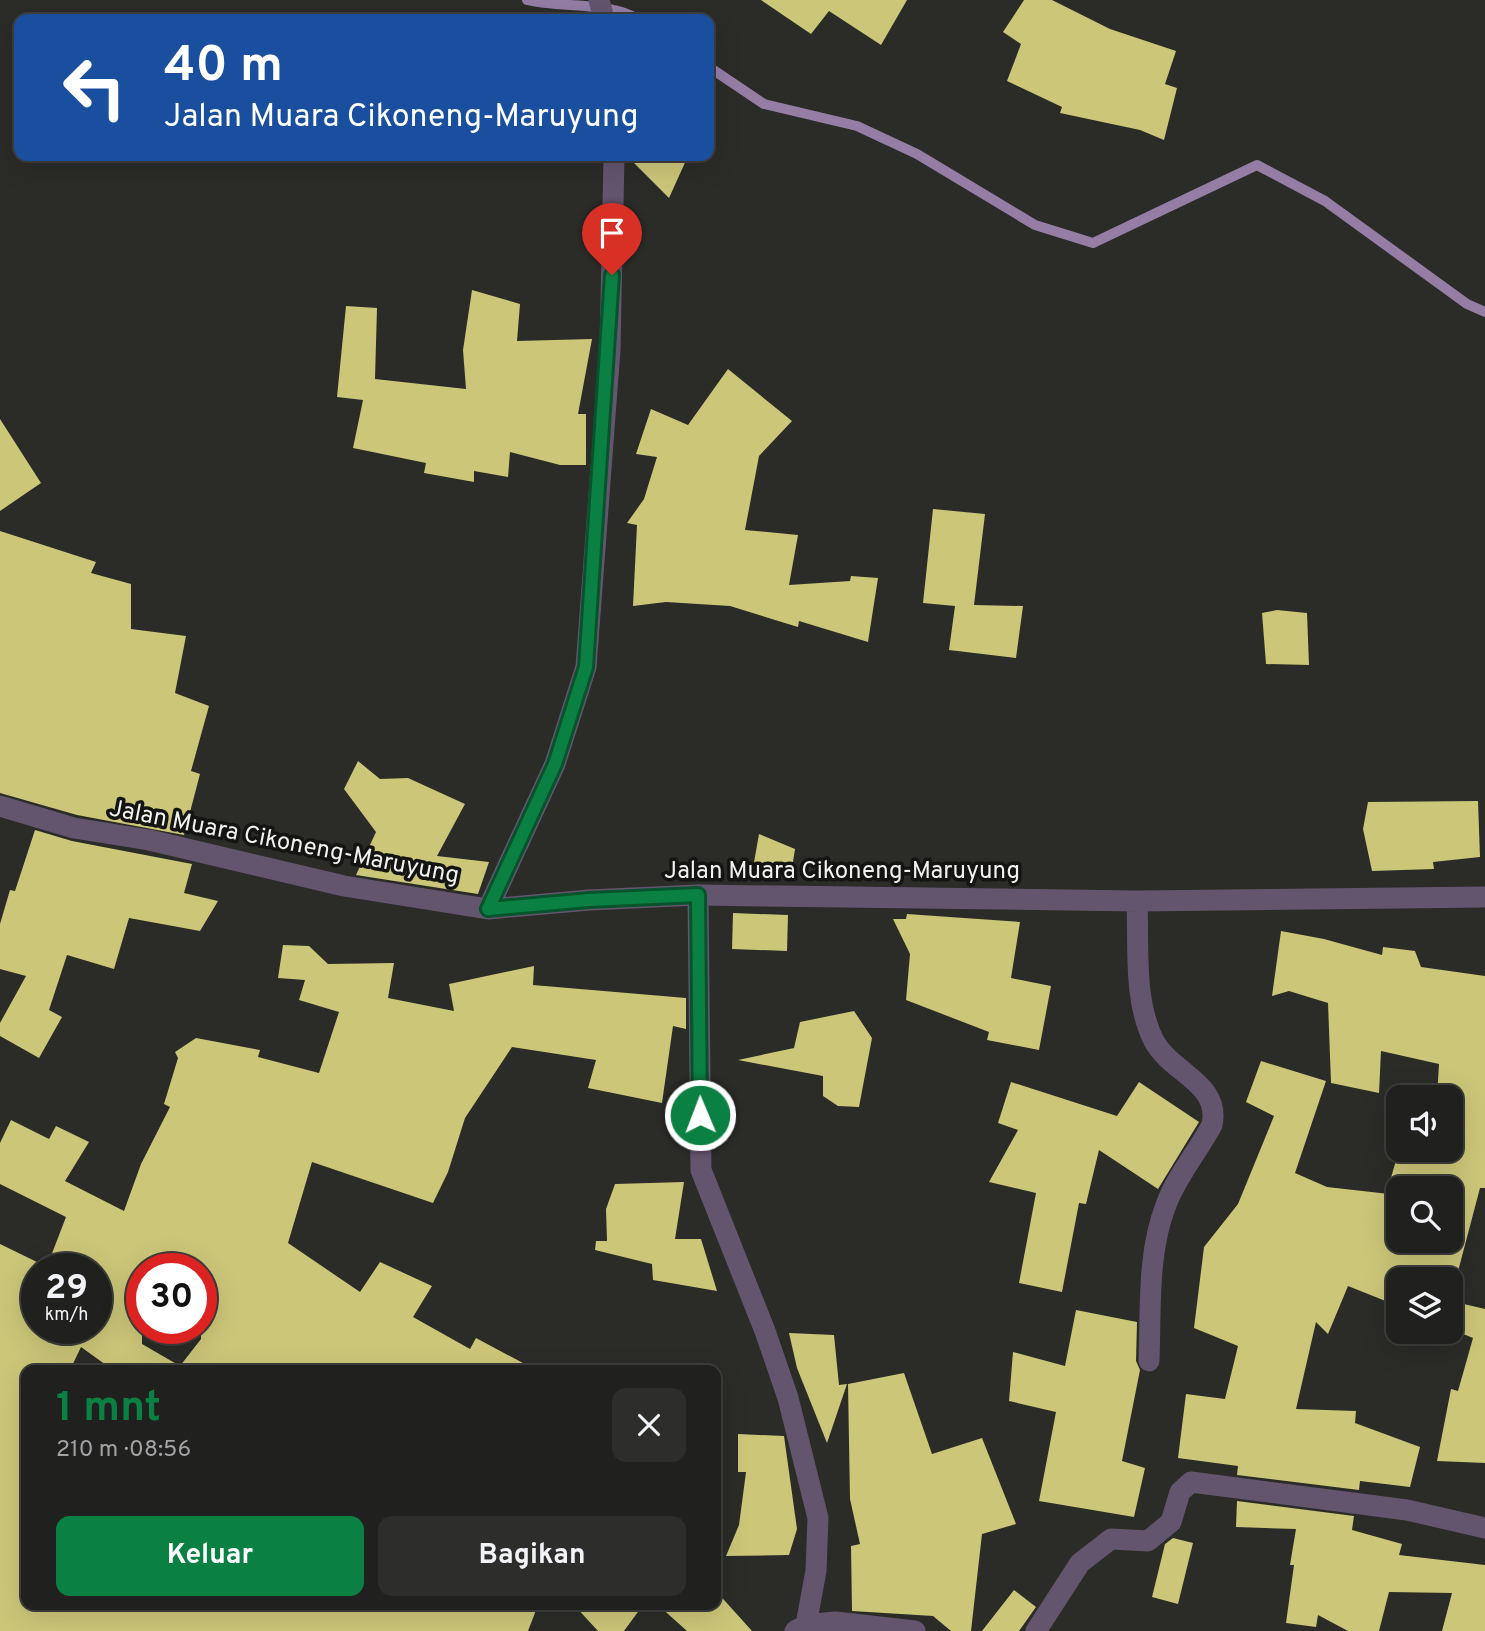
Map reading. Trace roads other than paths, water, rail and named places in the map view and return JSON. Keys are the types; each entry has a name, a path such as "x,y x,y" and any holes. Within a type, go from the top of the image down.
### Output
{"street":[{"path":"488,909 555,764 586,667 610,350 614,161"},
{"name":"Jalan Muara Cikoneng-Maruyung","path":"0,806 74,828 149,840 344,886 488,909 589,900 698,895 1137,901 1485,897"},
{"path":"698,895 701,1171 765,1331 788,1398 818,1518 816,1571 801,1628 835,1622 915,1631"},
{"path":"1137,901 1142,1000 1146,1020 1167,1061 1208,1094 1215,1111 1207,1135 1166,1204 1160,1225 1154,1256 1149,1361"},
{"path":"1036,1631 1080,1563 1111,1539 1149,1541 1171,1522 1180,1492 1191,1482 1406,1510 1485,1528"}],"waterway":[{"path":"527,0 600,8 626,14"},
{"path":"714,70 764,104 857,126 917,154 1035,225 1093,243 1257,165 1325,201 1467,304 1485,312"}]}
